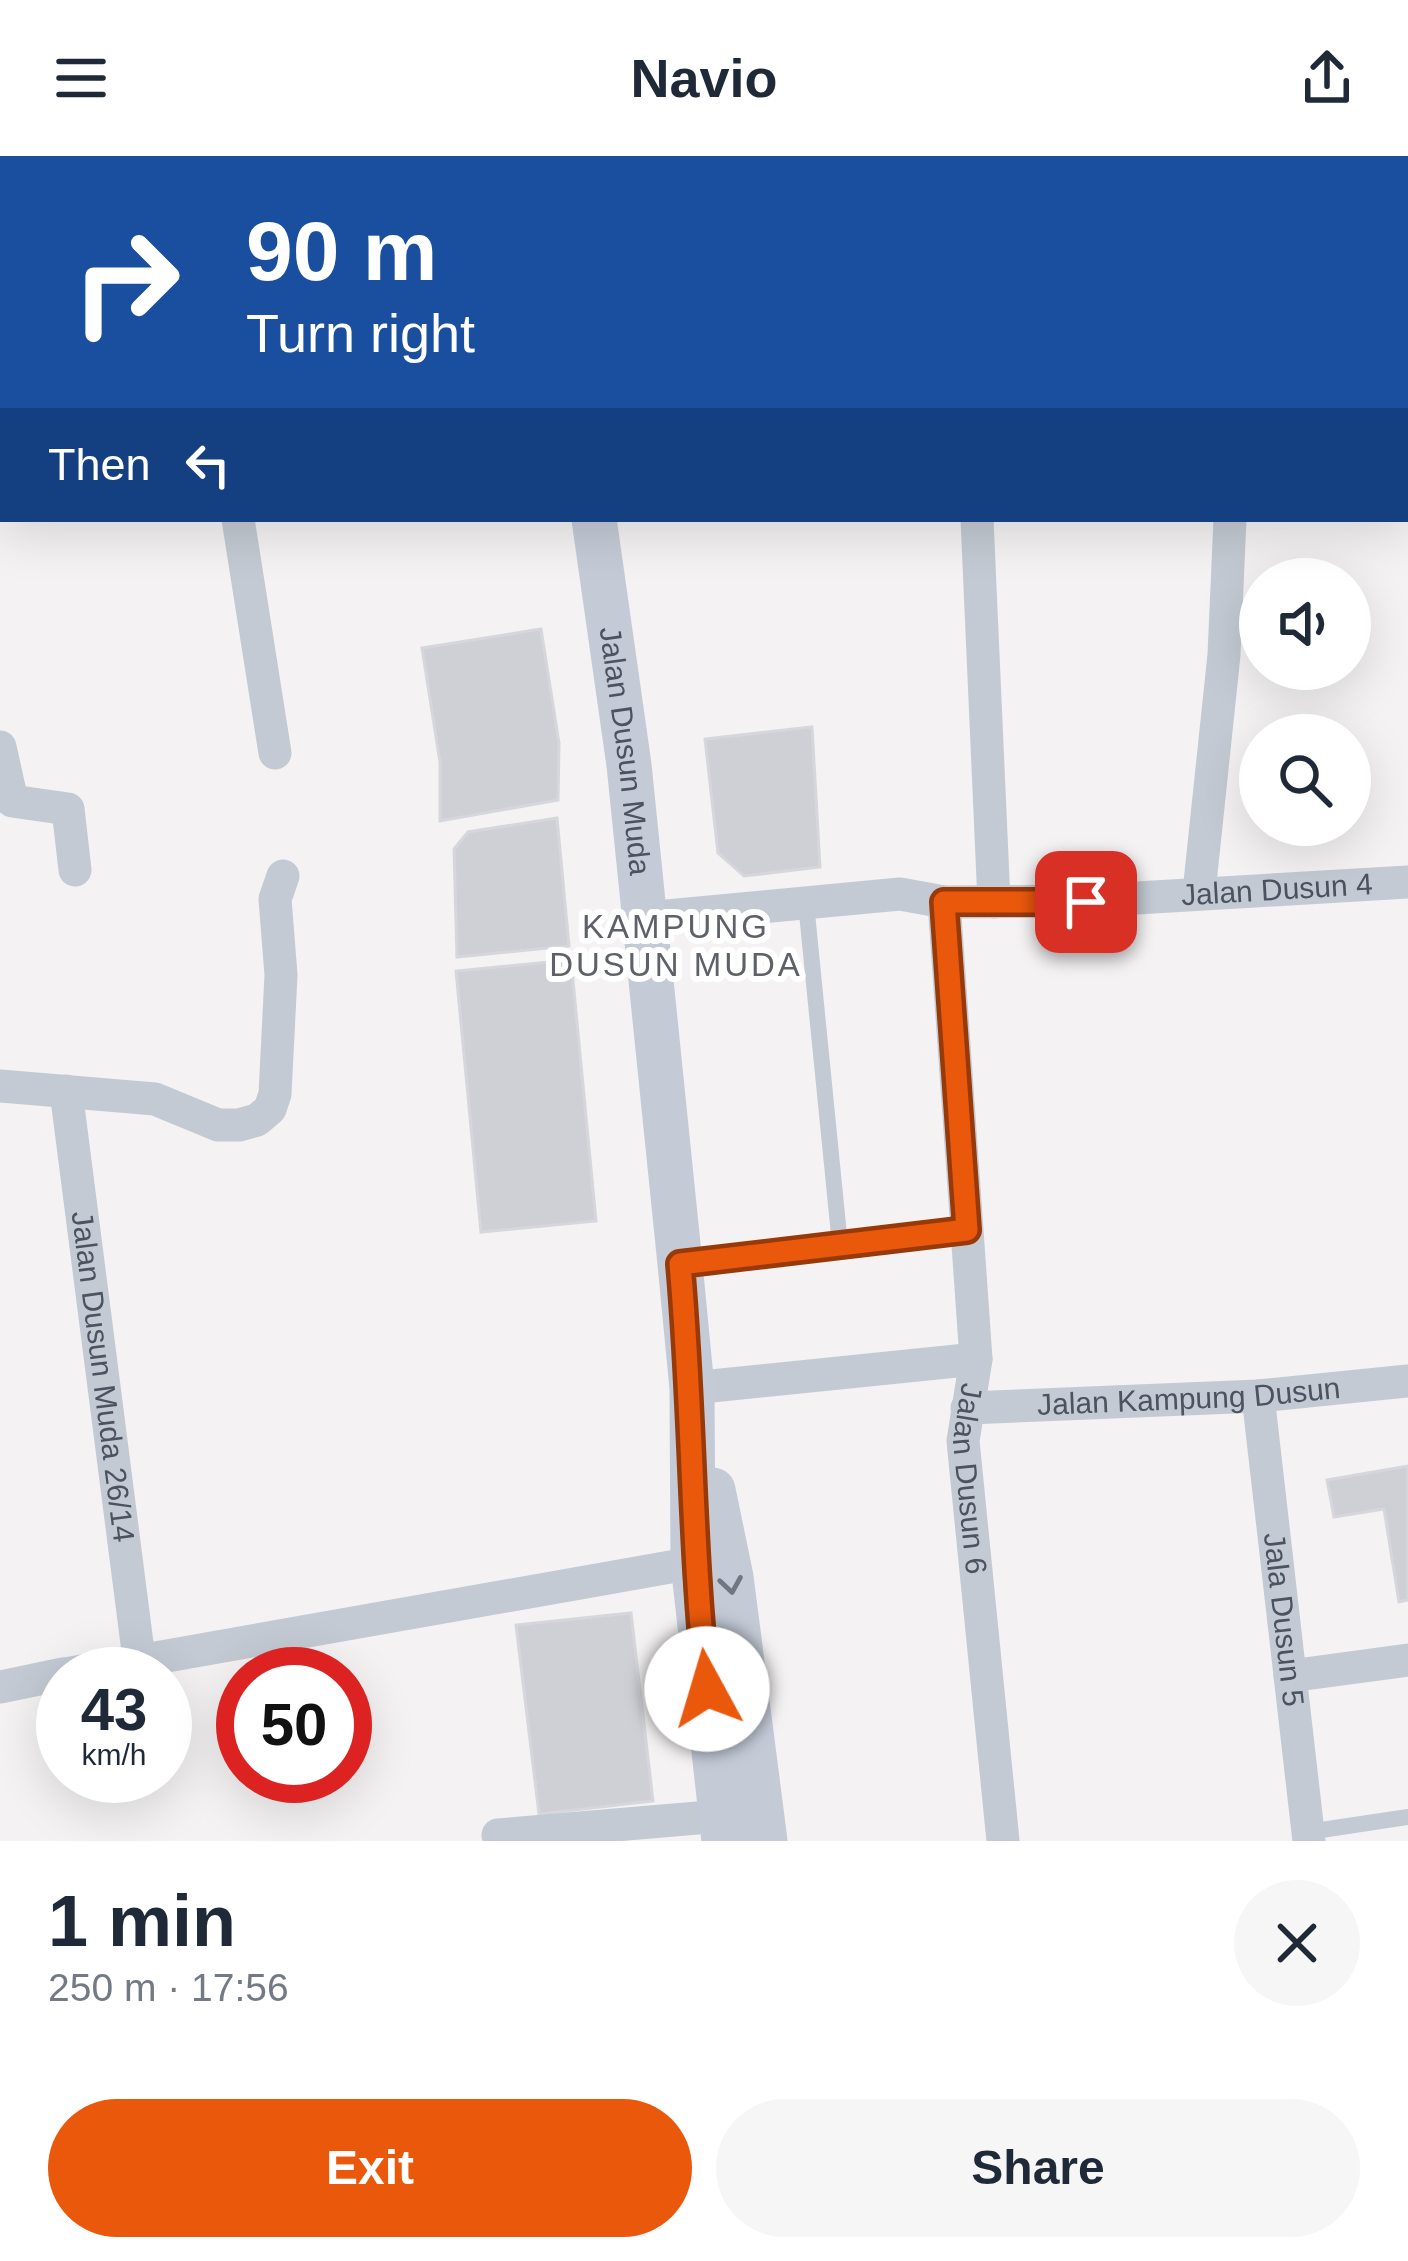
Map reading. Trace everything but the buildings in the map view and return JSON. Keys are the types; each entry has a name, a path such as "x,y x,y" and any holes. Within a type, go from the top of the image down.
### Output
{"main road":[{"name":"Jalan Dusun Muda","path":"594,522 646,918 680,1264 692,1388 693,1563 722,1828"},
{"path":"692,1388 731,1577 765,1841"}],"street":[{"path":"238,522 275,753"},
{"path":"977,522 994,902"},
{"path":"1199,892 1224,655 1230,522"},
{"path":"0,747 12,801 68,809 75,870"},
{"path":"0,1086 155,1099 218,1125 257,1120 270,1109 281,975 275,899 283,877"},
{"name":"Jalan Dusun 4","path":"646,918 900,894 944,902 994,902 1408,882"},
{"name":"Jalan Dusun 6","path":"944,902 976,1359 964,1441 1003,1841"},
{"name":"Jalan Dusun Muda 26/14","path":"66,1091 137,1647"},
{"path":"692,1388 976,1359"},
{"name":"Jalan Kampung Dusun","path":"967,1408 1258,1396 1408,1381"},
{"name":"Jala Dusun 5","path":"1258,1396 1308,1837"},
{"path":"192,1650 693,1563"},
{"path":"1290,1676 1408,1660"},
{"path":"0,1687 36,1680"},
{"path":"498,1835 722,1828"}],"lane":[{"path":"806,903 840,1245"},
{"path":"680,1264 967,1230"},
{"path":"1308,1837 1408,1816"}],"district":[{"name":"KAMPUNG DUSUN MUDA","path":"676,945"}],"route":[{"path":"707,1689 693,1563 692,1388 680,1264 967,1230 944,902 1086,902"}]}
